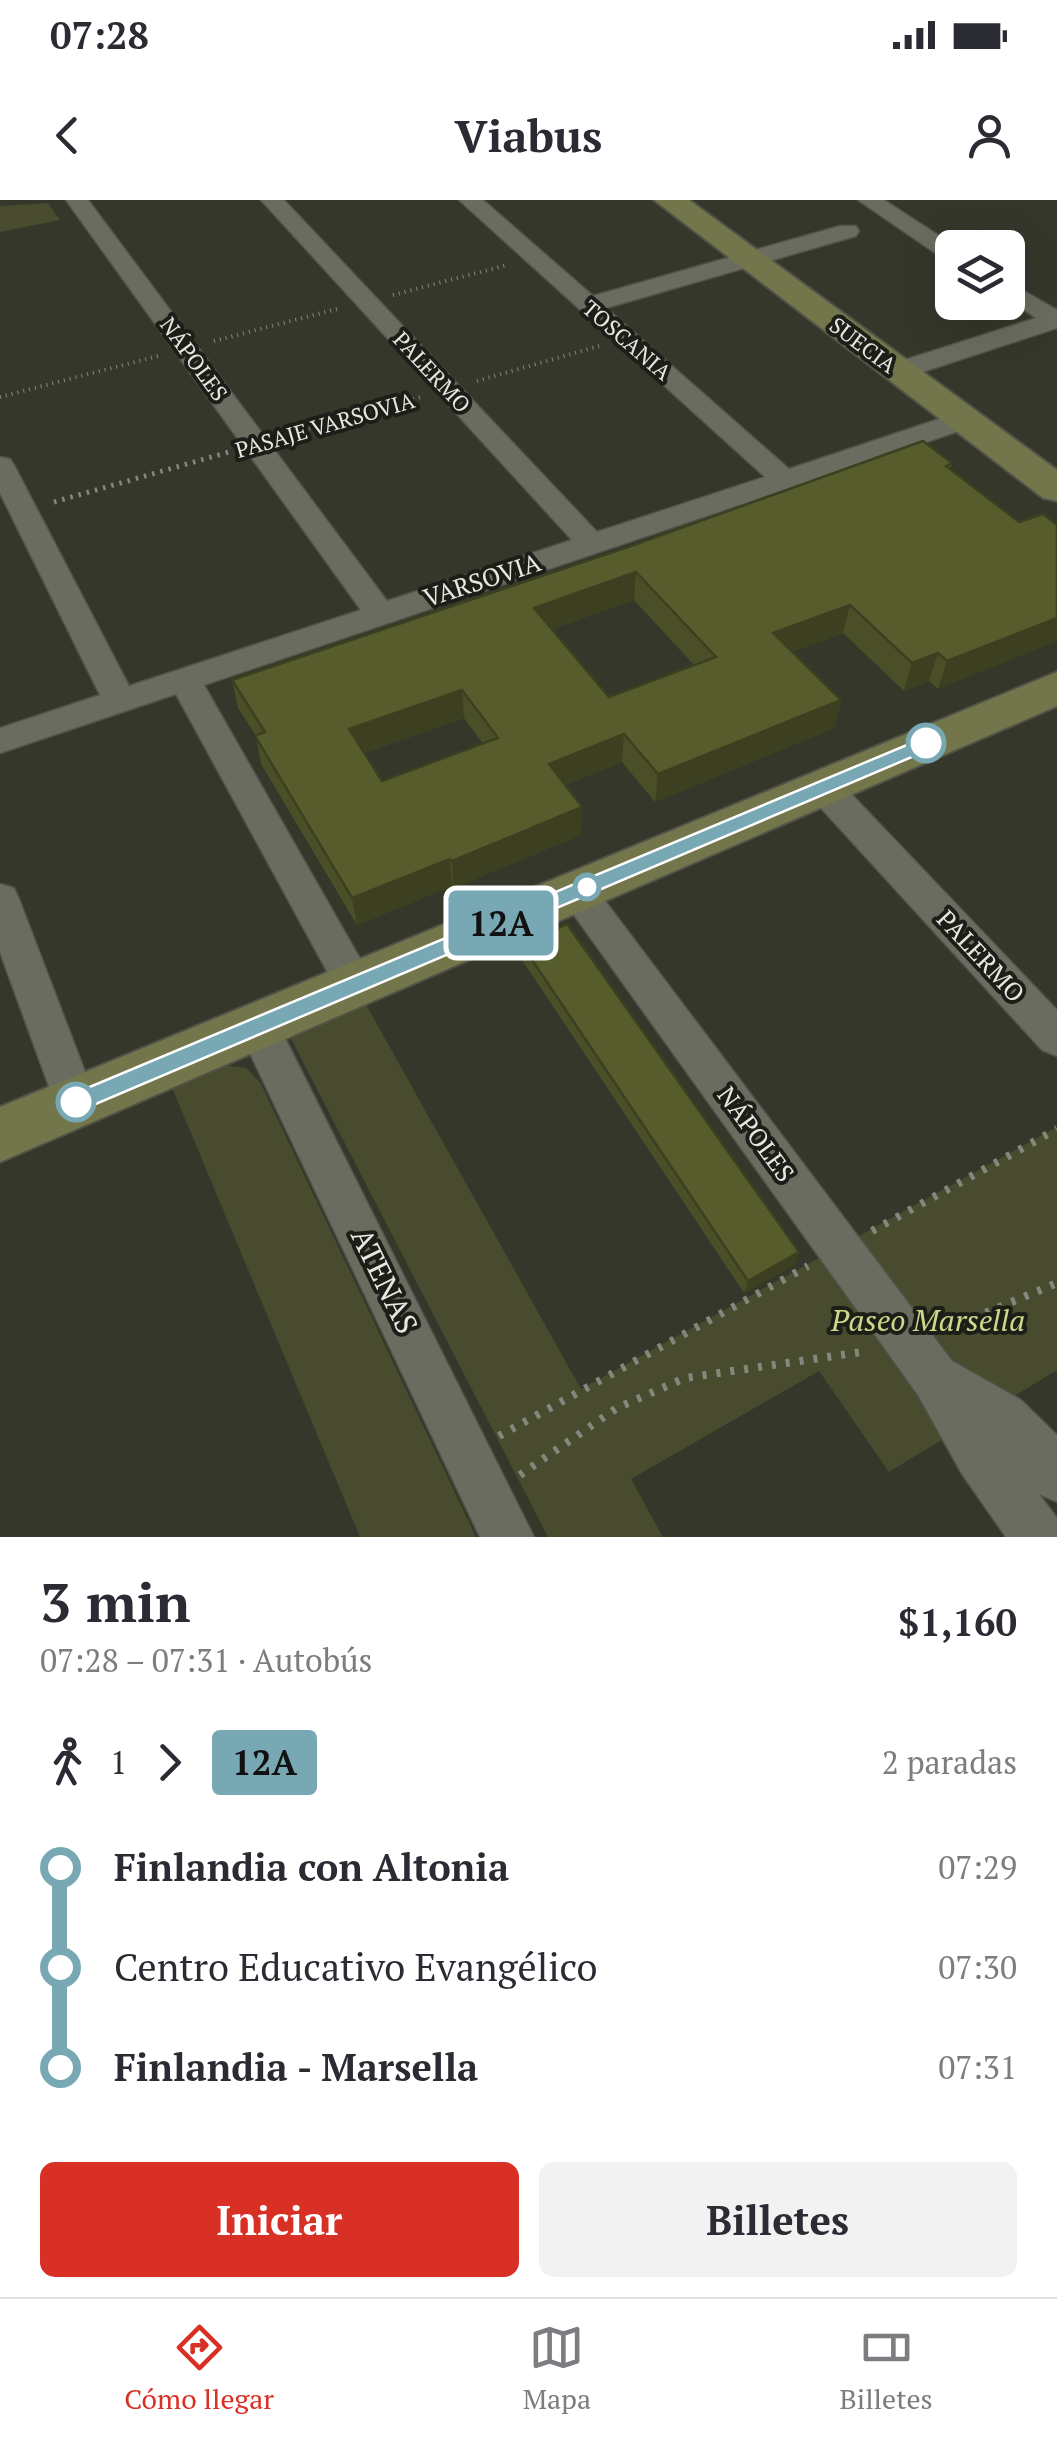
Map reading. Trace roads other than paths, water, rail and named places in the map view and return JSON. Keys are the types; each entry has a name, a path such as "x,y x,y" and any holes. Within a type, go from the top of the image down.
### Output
{"street":[{"name":"NÁPOLES","path":"78,200 380,614"},
{"name":"PALERMO","path":"272,200 592,544"},
{"name":"TOSCANIA","path":"470,200 784,479"},
{"name":"SUECIA","path":"669,200 1057,489"},
{"path":"870,200 935,243"},
{"path":"588,305 848,231"},
{"path":"1025,300 1057,321"},
{"path":"898,371 1057,321"},
{"name":"VARSOVIA","path":"0,741 964,420"},
{"path":"0,465 120,701"},
{"path":"184,680 355,985"},
{"path":"0,1135 823,787 1051,698"},
{"name":"PALERMO","path":"823,787 1057,1038"},
{"name":"NÁPOLES","path":"577,891 921,1359 980,1456 1038,1537"},
{"path":"0,899 76,1102"},
{"name":"ATENAS","path":"258,1026 501,1521"},
{"name":"NÁPOLES","path":"921,1359 1012,1421 1057,1476"}],"park label":[{"name":"Paseo Marsella","path":"928,1321"}]}
